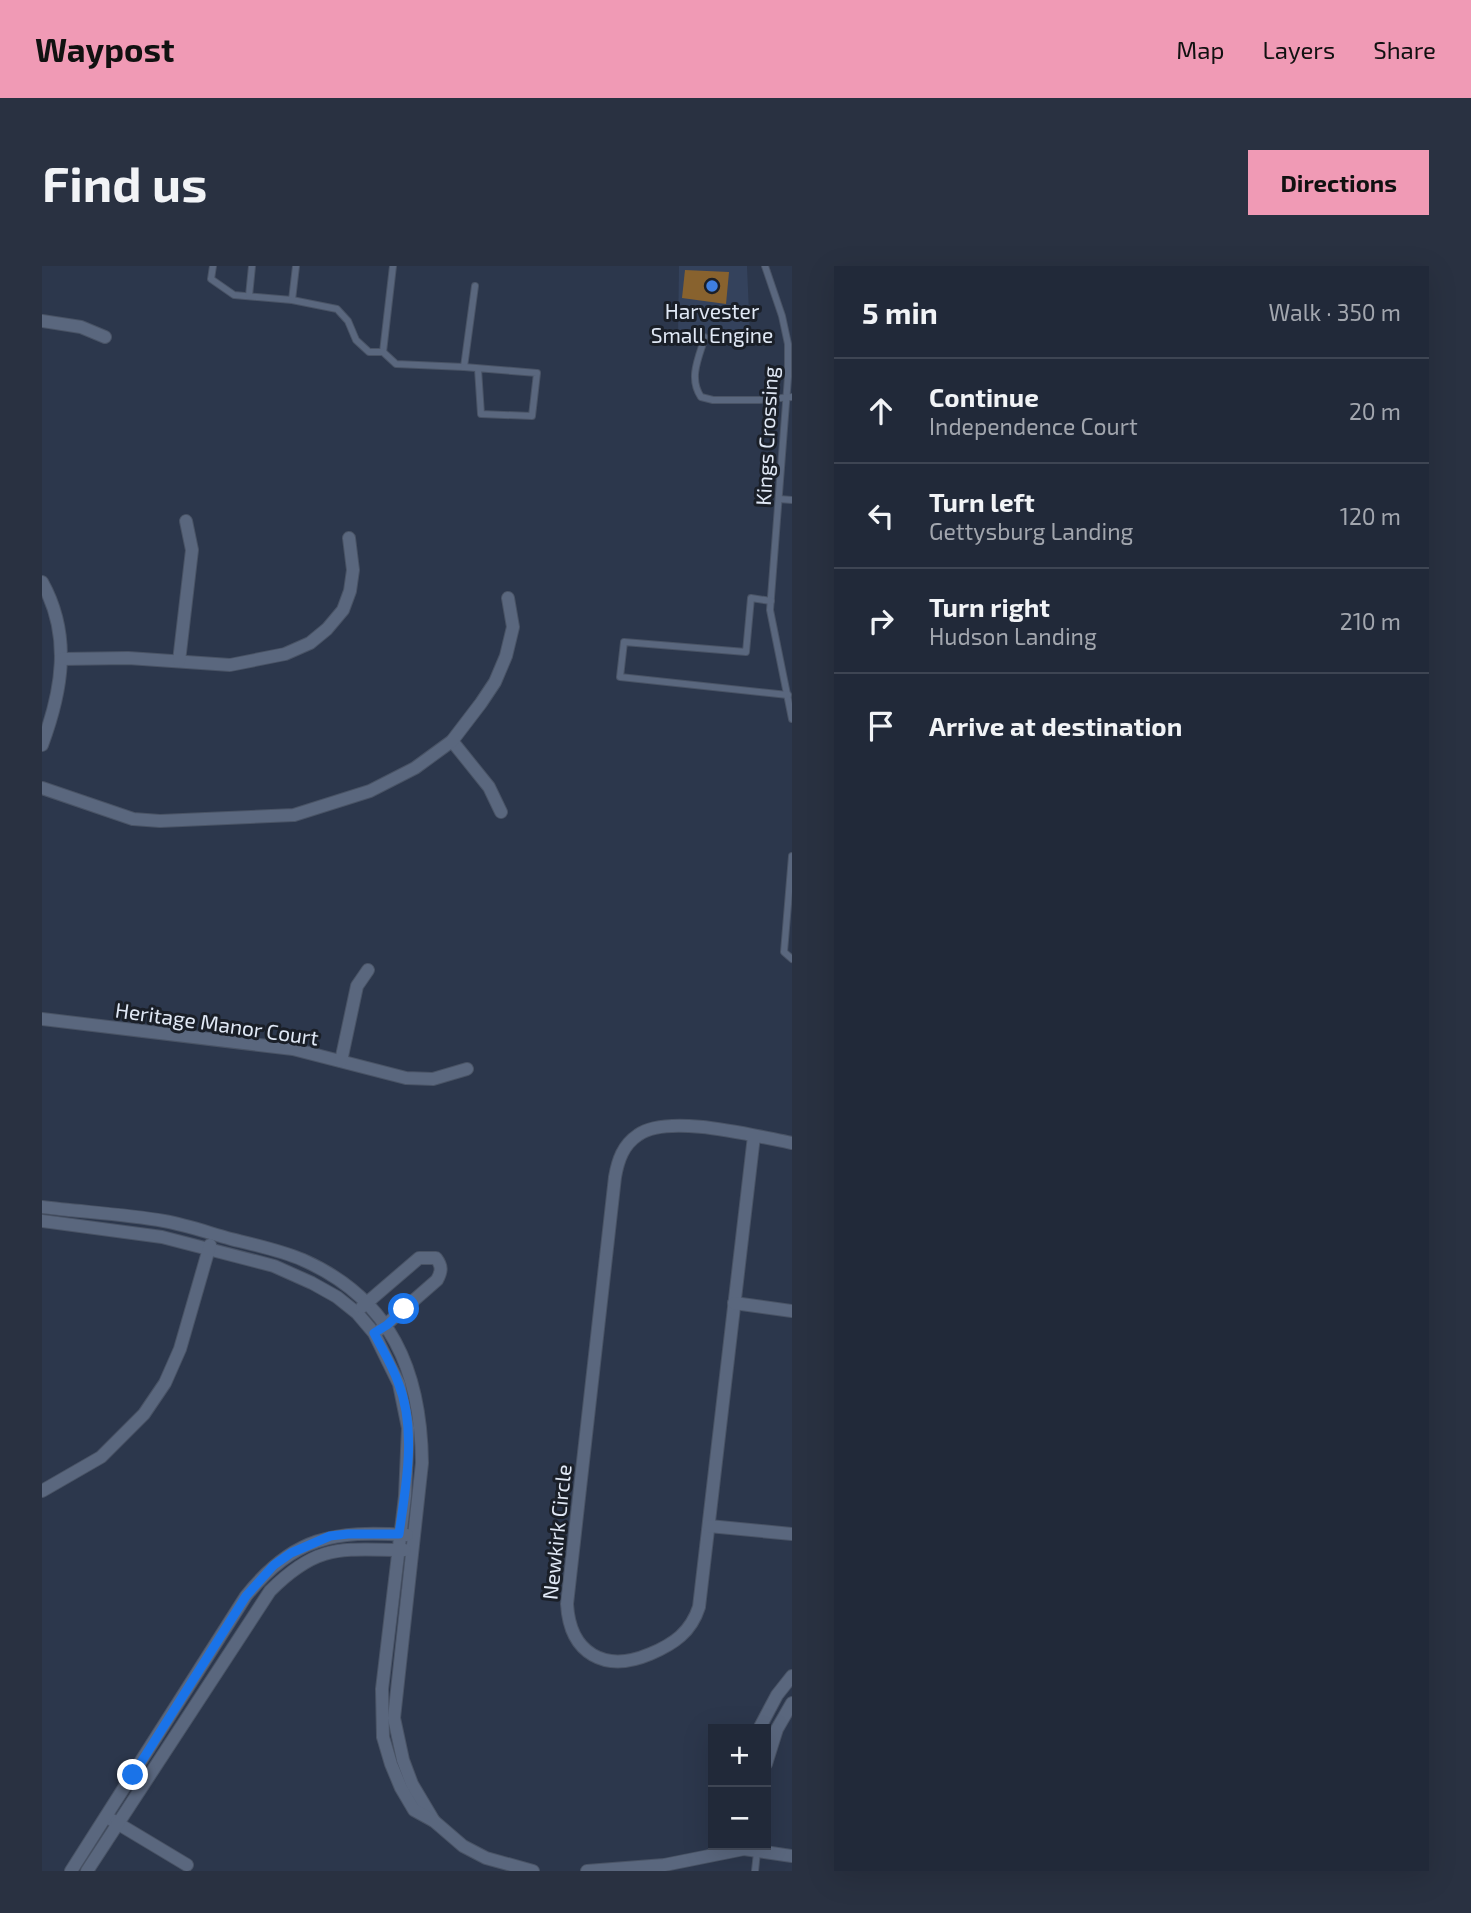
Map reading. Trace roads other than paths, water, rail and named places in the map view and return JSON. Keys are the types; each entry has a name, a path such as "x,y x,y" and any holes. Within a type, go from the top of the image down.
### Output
{"street":[{"path":"42,321 80,327 105,337"},
{"path":"179,661 191,550 186,522"},
{"path":"61,659 128,658 230,665 285,654 310,643 327,629 343,610 350,592 353,570 349,538"},
{"path":"42,582 55,613 61,659 60,685 54,714 42,745"},
{"path":"42,788 133,819 160,821 294,815 393,781 452,741 495,682 506,656 513,626 508,598"},
{"path":"452,741 489,787 501,812"},
{"path":"341,1061 357,986 368,970"},
{"name":"Heritage Manor Court","path":"42,1019 293,1049 406,1078 433,1079 467,1069"},
{"name":"Newkirk Circle","path":"684,1126 754,1136 699,1607 694,1622 685,1634 667,1647 633,1662 607,1662 583,1648 568,1623 567,1604 618,1160 627,1145 650,1128 684,1126"},
{"path":"754,1136 792,1143"},
{"path":"42,1207 165,1222 301,1259 339,1280 367,1302 387,1325 412,1379 422,1427 422,1463 394,1718 403,1760 412,1784 435,1821"},
{"path":"42,1221 162,1237 274,1266 337,1297 358,1313 374,1333 399,1384 408,1428 405,1496 382,1689 383,1737 391,1764 414,1810 435,1821 463,1846 486,1858 533,1871"},
{"path":"42,1491 101,1457 144,1413 165,1383 180,1349 213,1234"},
{"path":"358,1313 367,1302 419,1258 436,1258 441,1271 437,1280 387,1325 374,1333"},
{"path":"734,1303 792,1311"},
{"path":"709,1526 792,1534"},
{"path":"71,1871 246,1596 274,1565 291,1553 330,1536 414,1535"},
{"path":"87,1871 258,1607 285,1577 301,1564 333,1551 352,1548 413,1550"},
{"path":"762,1724 777,1695 792,1676"},
{"path":"771,1748 777,1729 792,1703"},
{"path":"106,1817 187,1865"},
{"path":"587,1871 664,1865 743,1850"},
{"path":"764,1850 792,1856"}],"lane":[{"path":"213,266 211,279 234,295 292,300 337,309 348,321 356,340 369,352 383,352 396,363 537,373 532,416 481,414 478,369"},
{"path":"249,296 252,266"},
{"path":"292,300 296,266"},
{"path":"383,352 393,266"},
{"name":"Kings Crossing","path":"765,266 782,316 788,344 789,396 770,610 792,719"},
{"path":"464,367 475,286"},
{"path":"705,337 694,380 701,397 713,400 759,400 789,396"},
{"path":"779,499 792,500"},
{"path":"771,601 751,598 746,652 624,642 620,677 788,695"},
{"path":"792,856 784,952 792,959"},
{"path":"754,1850 755,1871"}],"place":[{"name":"Harvester Small Engine","path":"712,286"}]}
